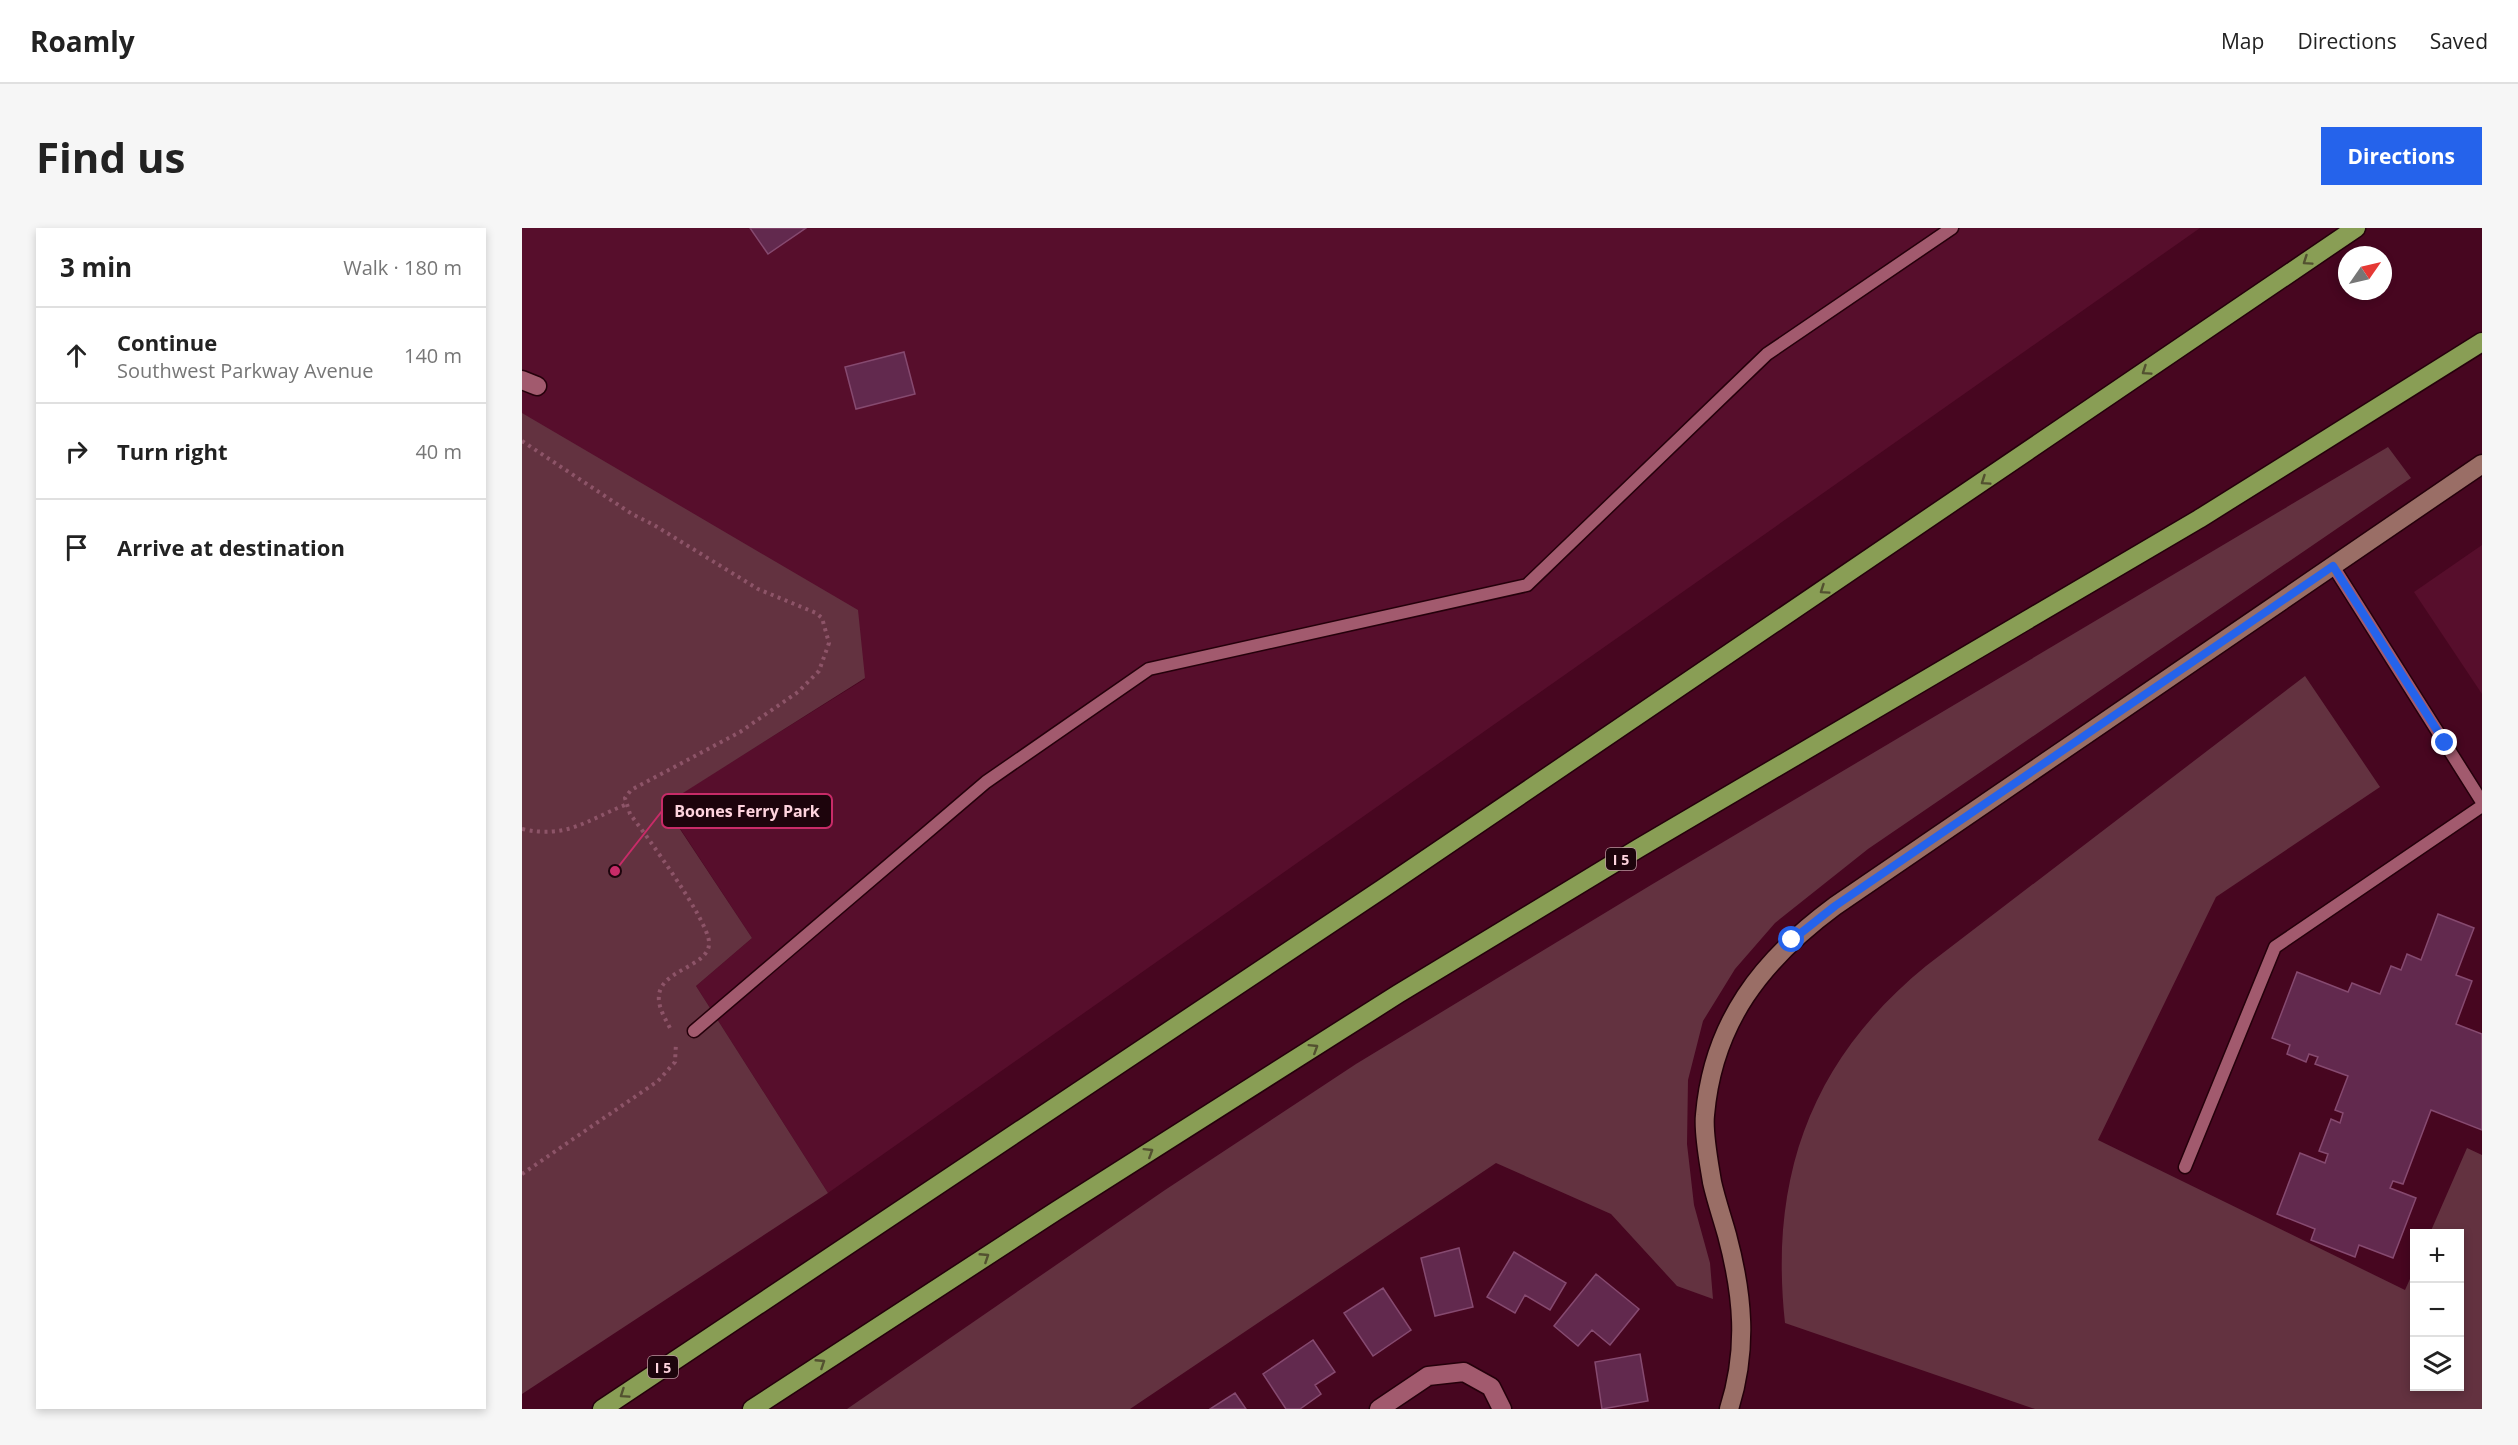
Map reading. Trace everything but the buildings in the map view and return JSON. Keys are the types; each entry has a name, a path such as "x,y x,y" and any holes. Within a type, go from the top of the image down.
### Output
{"highway":[{"name":"I 5","path":"602,1409 1372,896 2356,228"},
{"name":"I 5","path":"752,1409 1056,1211 1418,982 1649,842 2189,525 2482,342"}],"street":[{"path":"1729,1409 1737,1386 1741,1355 1742,1312 1736,1271 1713,1184 1704,1117 1713,1063 1724,1034 1760,973 1806,928 1835,906 2482,464"},
{"path":"1379,1409 1428,1376 1464,1372 1491,1387 1502,1409"}],"lane":[{"path":"694,1031 986,782 1149,669 1527,585 1767,354 1952,228"},
{"path":"2185,1167 2275,946 2482,804 2333,566"}],"path":[{"path":"522,441 632,514 654,525 758,589 816,613 822,618 830,643 819,671 798,692 740,732 631,790 625,798 625,805 701,918 709,942 705,954 669,978 660,991 658,1000 676,1045 675,1062 658,1081 522,1174"},
{"path":"522,829 553,833 584,825 606,812 625,805"}],"shaded area":[{"path":"522,228 2200,228 828,1193 696,986 752,938 664,804 865,679 522,415"},
{"path":"522,413 858,610 865,678 664,805 752,938 696,986 828,1193 522,1394"},
{"path":"2388,447 2411,478 1868,849 1775,923 1735,969 1703,1021 1688,1080 1687,1144 1694,1205 1710,1263 1713,1299 1677,1286 1611,1214 1496,1163 1130,1409 847,1409 1165,1190 1356,1064 1651,885"},
{"path":"2482,545 2482,694 2414,592"},
{"path":"2305,676 2380,787 2216,897 2098,1140 2405,1290 2410,1279 2410,1391 2464,1391 2464,1229 2432,1229 2467,1148 2482,1155 2482,1409 2035,1409 1785,1323 1782,1270 1784,1219 1792,1171 1806,1125 1827,1082 1853,1041 1886,1002 1926,966"}],"place":[{"name":"Boones Ferry Park","path":"615,871"}],"route":[{"path":"1792,940 1835,906 2333,566 2445,743"}]}
